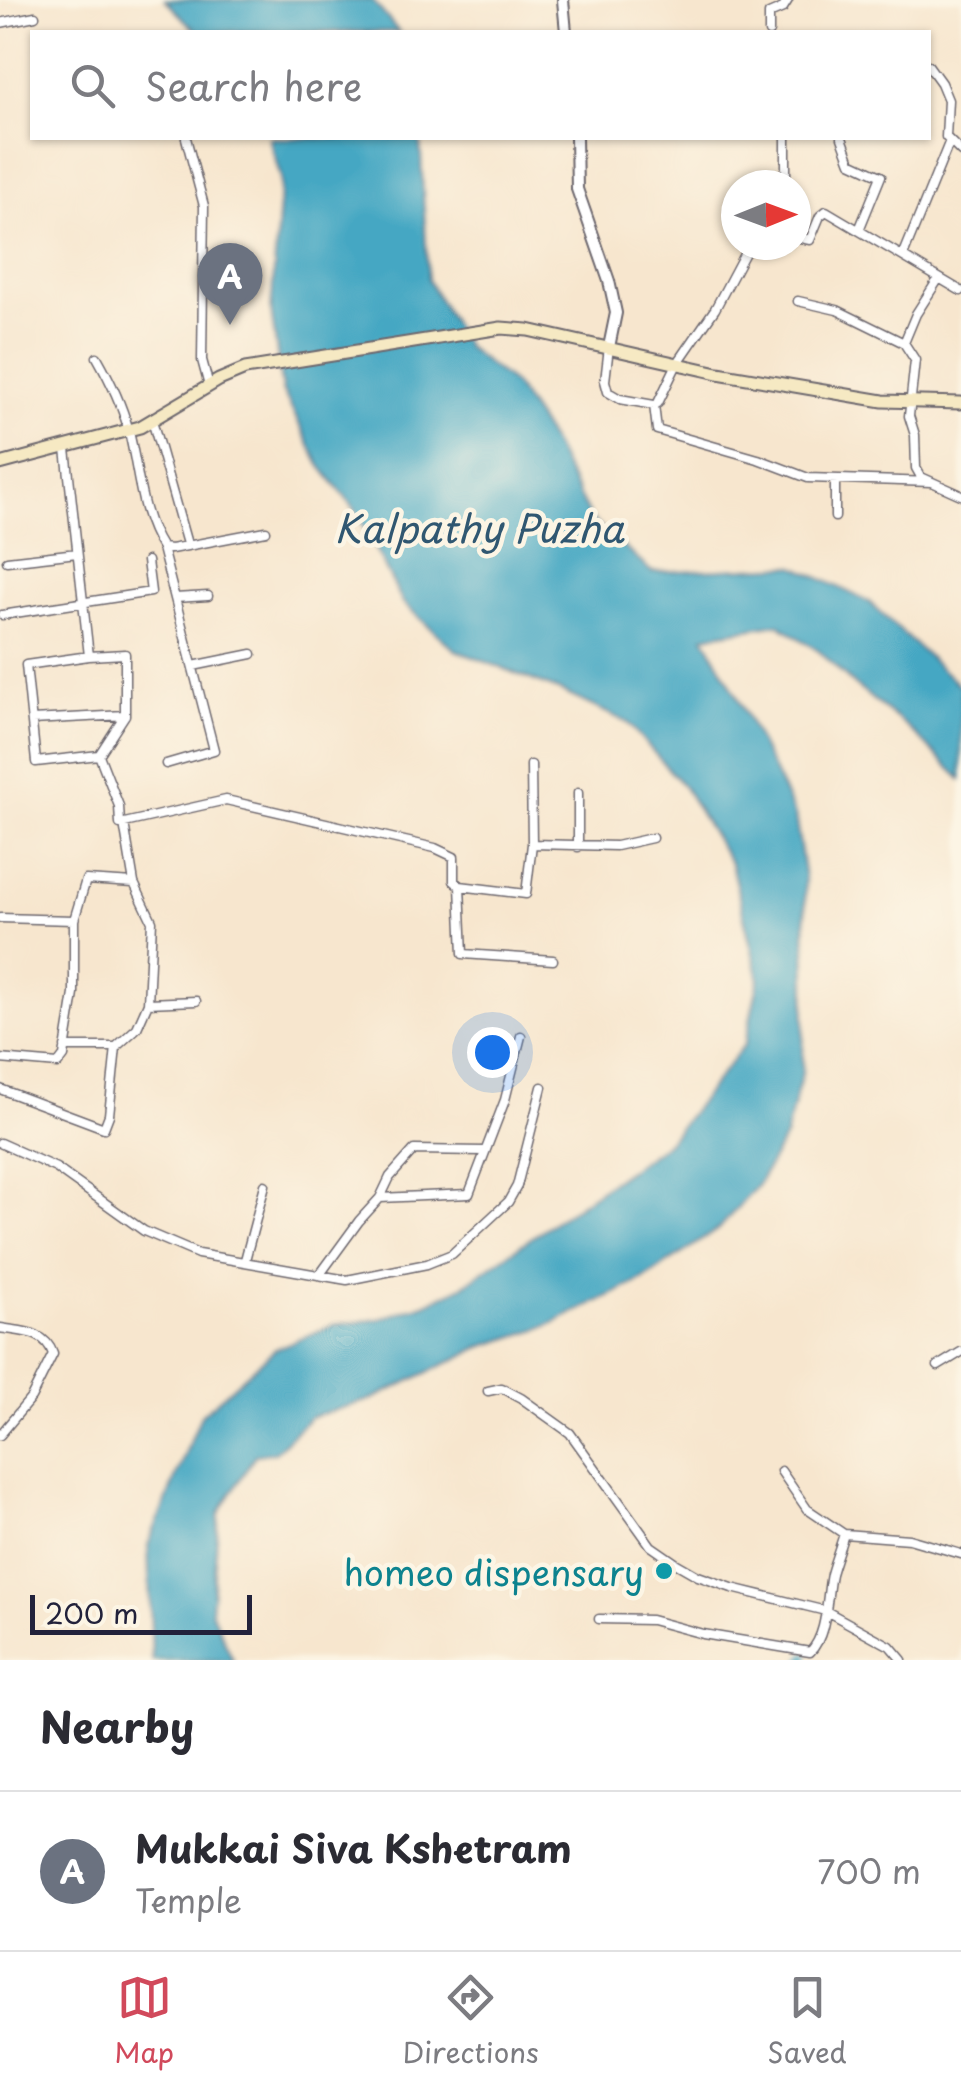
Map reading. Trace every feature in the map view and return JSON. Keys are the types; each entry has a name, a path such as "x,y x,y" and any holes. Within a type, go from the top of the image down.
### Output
{"main road":[{"path":"0,464 140,428 209,386 261,366 501,328 528,330 678,364 910,403 961,403"}],"street":[{"path":"563,0 566,30"},
{"path":"769,30 769,14 783,8 788,0"},
{"path":"0,23 35,16"},
{"path":"902,256 948,142 944,127 950,108 941,82 931,69"},
{"path":"187,140 204,206 202,360 209,386"},
{"path":"576,140 577,189 616,312 605,380 608,392"},
{"path":"786,140 786,170"},
{"path":"843,140 851,162 881,176 859,230"},
{"path":"948,142 961,152"},
{"path":"811,238 826,211 961,291"},
{"path":"658,403 741,260"},
{"path":"904,343 916,314 939,278"},
{"path":"798,301 837,310 904,343 914,360 909,416 915,435 916,468 921,477 961,495"},
{"path":"97,357 116,390 128,429 148,527 162,548 214,750 166,764"},
{"path":"593,386 620,399 654,405 658,430 808,478 932,482"},
{"path":"152,420 187,544"},
{"path":"66,449 89,656"},
{"path":"834,518 836,478"},
{"path":"162,548 266,531"},
{"path":"7,561 78,553"},
{"path":"2,615 152,592 147,561"},
{"path":"175,598 208,596"},
{"path":"124,654 125,714 98,755 36,762 26,665 124,654"},
{"path":"193,666 252,654"},
{"path":"32,720 125,714"},
{"path":"98,755 119,806 120,824 226,800 435,848 454,857 454,881 460,886 526,894 532,844 531,765"},
{"path":"578,792 578,846"},
{"path":"0,1090 104,1128 109,1115 116,1047 137,1028 148,1004 152,921 134,882 124,824"},
{"path":"532,844 616,846 652,838"},
{"path":"0,1059 58,1064 64,1056 74,994 74,920 86,880 134,882"},
{"path":"460,886 463,954 553,960"},
{"path":"0,918 74,920"},
{"path":"148,1004 196,1000"},
{"path":"380,1198 469,1194 506,1100 521,1036"},
{"path":"65,1047 116,1047"},
{"path":"0,1143 56,1168 144,1231 198,1254 347,1280 427,1264 452,1254 508,1202 516,1186 542,1086"},
{"path":"321,1274 414,1150 484,1151"},
{"path":"244,1260 265,1184"},
{"path":"0,1328 41,1335 49,1342 53,1354 31,1398 0,1435"},
{"path":"938,1366 961,1352"},
{"path":"488,1390 502,1388 535,1406 570,1433 650,1546 677,1564 732,1588 826,1611 890,1646 902,1660"},
{"path":"781,1472 807,1509 844,1534 910,1539 961,1554"},
{"path":"599,1618 651,1620 702,1634 762,1642 802,1656 815,1648 844,1534"}],"water":[{"path":"165,0 372,0 397,30 195,30"},
{"name":"Kalpathy Puzha","path":"270,140 420,140 428,280 467,348 514,384 547,434 591,519 652,572 795,566 869,602 961,687 961,779 820,652 778,624 704,636 795,815 805,878 806,988 802,1073 785,1137 757,1186 718,1229 646,1278 547,1326 481,1347 370,1400 310,1417 275,1452 255,1455 219,1513 211,1611 233,1660 152,1660 148,1545 201,1415 275,1349 333,1325 379,1319 425,1304 461,1287 667,1143 745,1044 759,979 731,864 684,787 627,722 455,650 403,603 356,511 320,465 282,390 271,310 281,178"}],"waterway":[{"path":"803,1660 806,1656 804,1660"}],"place":[{"name":"Mukkai Siva Kshetram","path":"230,325"},
{"name":"homeo dispensary","path":"664,1571"}]}
